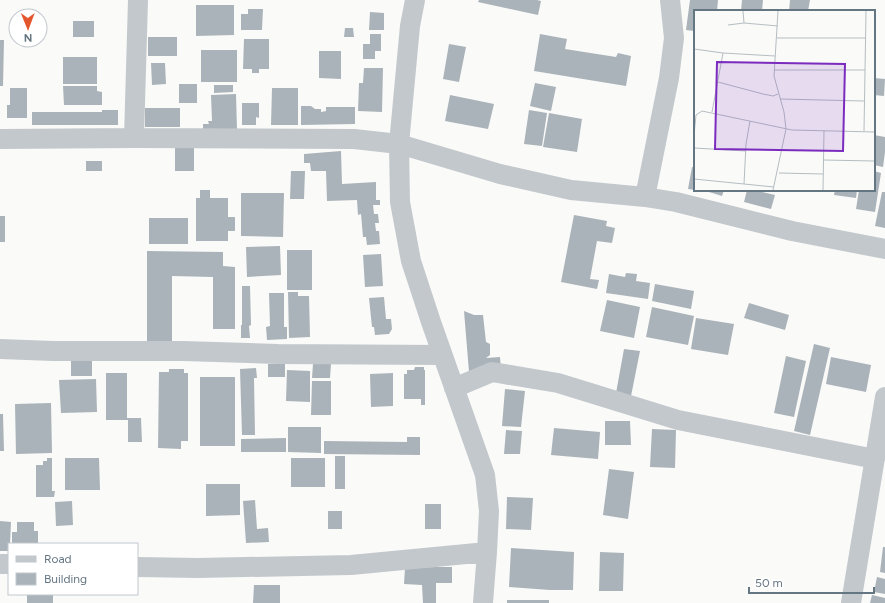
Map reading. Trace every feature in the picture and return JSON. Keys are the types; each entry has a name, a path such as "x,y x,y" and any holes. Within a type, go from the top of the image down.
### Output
{"street":[{"path":"134,138 138,0"},
{"path":"414,0 410,26 399,144 400,202 411,261 442,355 485,475 489,511 483,603"},
{"path":"645,197 669,78 674,38 670,0"},
{"path":"0,139 354,139 399,144 507,176 571,190 645,197 676,202 792,230 885,249"},
{"path":"0,349 61,351 184,351 278,354 442,355"},
{"path":"454,388 492,372 558,383 678,420 875,459"},
{"path":"851,603 885,397"},
{"path":"138,567 198,568 351,565 487,552"}],"building":[{"path":"479,0 541,1 538,15 478,2"},
{"path":"690,0 718,0 717,10 694,10 694,31 686,30"},
{"path":"742,0 763,0 762,10 741,10"},
{"path":"790,0 810,0 808,10 789,10"},
{"path":"196,5 234,5 234,35 196,36"},
{"path":"248,9 263,9 262,30 241,30 241,14 248,14"},
{"path":"370,12 384,13 384,30 369,30"},
{"path":"73,21 94,21 94,37 73,37"},
{"path":"345,28 353,28 354,37 344,37"},
{"path":"370,34 381,34 381,51 375,51 375,59 363,59 363,44 370,44"},
{"path":"540,34 567,39 565,49 616,57 618,53 631,56 626,86 534,71"},
{"path":"148,37 177,37 177,56 148,56"},
{"path":"244,39 269,39 269,69 259,69 259,73 252,73 252,69 243,69"},
{"path":"0,40 4,40 3,86 0,86"},
{"path":"449,44 466,47 459,82 443,79"},
{"path":"201,50 237,50 237,82 201,82"},
{"path":"319,51 341,51 341,79 319,78"},
{"path":"63,57 97,57 97,84 63,84"},
{"path":"151,63 165,63 166,84 152,85"},
{"path":"364,68 383,68 382,112 358,111 359,83 363,83"},
{"path":"875,78 885,79 884,96 875,95"},
{"path":"535,83 556,87 551,111 530,106"},
{"path":"179,84 197,84 197,103 179,103"},
{"path":"214,85 233,85 233,92 214,93"},
{"path":"63,86 97,86 97,91 102,92 102,105 64,105"},
{"path":"10,88 27,88 27,118 7,118 7,105 10,105"},
{"path":"272,88 298,88 298,125 271,125"},
{"path":"236,94 237,130 203,131 203,124 209,124 208,121 212,121 211,95"},
{"path":"450,95 494,104 488,129 445,121"},
{"path":"242,103 259,103 259,118 256,117 256,125 242,125"},
{"path":"301,106 311,106 315,109 321,109 321,112 326,111 326,107 355,107 355,124 301,125"},
{"path":"145,108 180,108 180,127 145,127"},
{"path":"102,110 118,110 118,125 32,125 32,112 102,112"},
{"path":"529,110 547,113 542,146 524,144"},
{"path":"549,113 582,119 577,152 543,147"},
{"path":"875,135 885,137 883,167 875,165"},
{"path":"175,147 194,147 194,171 175,171"},
{"path":"341,151 342,184 376,182 376,200 380,200 380,205 373,205 374,214 378,214 379,223 375,223 376,231 379,231 380,244 367,245 366,237 363,237 361,214 358,215 357,200 327,201 326,171 311,171 310,163 304,163 304,154"},
{"path":"86,161 102,161 102,171 86,171"},
{"path":"692,167 694,168 694,190 688,189"},
{"path":"291,171 305,171 304,199 290,199"},
{"path":"875,171 881,173 875,212 856,209 859,191 875,191"},
{"path":"200,190 210,190 210,198 228,198 228,217 235,217 235,231 228,231 228,241 196,241 196,198 200,198"},
{"path":"710,191 724,191 722,196"},
{"path":"747,191 758,191 775,195 771,209 744,202"},
{"path":"835,191 857,191 856,198 834,195"},
{"path":"882,192 885,192 885,228 875,226"},
{"path":"241,193 284,193 283,237 241,236"},
{"path":"574,215 607,221 606,226 615,228 612,243 597,241 590,279 599,280 597,289 561,282"},
{"path":"0,216 5,216 5,242 0,242"},
{"path":"149,218 188,218 188,244 149,244"},
{"path":"280,246 281,275 247,277 246,247"},
{"path":"287,250 312,250 312,290 287,290"},
{"path":"147,251 223,252 223,266 235,267 235,329 213,329 213,277 172,276 172,341 147,341"},
{"path":"381,254 383,286 365,287 363,255"},
{"path":"626,273 637,274 636,281 650,283 648,299 606,293 609,274 625,277"},
{"path":"655,284 694,291 691,309 652,301"},
{"path":"242,286 250,286 250,338 241,338"},
{"path":"288,292 298,292 298,296 309,296 310,337 289,338"},
{"path":"269,293 284,293 284,327 287,327 287,339 267,340 266,327 270,326"},
{"path":"384,297 386,319 391,319 392,329 389,334 375,335 374,327 372,327 369,298"},
{"path":"607,300 640,307 634,338 600,331"},
{"path":"749,303 789,315 785,330 744,318"},
{"path":"652,307 694,316 688,345 646,337"},
{"path":"464,311 474,315 483,315 486,342 490,344 490,355 486,358 500,357 501,370 469,372"},
{"path":"696,318 734,324 728,355 691,349"},
{"path":"814,344 830,348 810,435 794,431"},
{"path":"624,349 640,351 631,396 616,393"},
{"path":"786,356 806,361 794,417 774,413"},
{"path":"831,357 871,365 866,392 826,384"},
{"path":"92,360 92,376 71,376 71,361"},
{"path":"268,364 285,364 285,377 268,377"},
{"path":"313,364 331,364 330,378 312,378"},
{"path":"415,367 424,367 425,370 425,405 421,405 421,399 404,399 404,374 407,374 407,370 414,370"},
{"path":"256,368 257,378 254,378 255,435 242,435 240,369"},
{"path":"169,369 184,369 184,373 188,373 188,441 181,441 181,449 158,448 159,372 169,372"},
{"path":"287,370 310,371 310,402 286,401"},
{"path":"106,373 127,373 127,418 141,418 142,442 128,442 128,420 106,420"},
{"path":"393,373 393,406 371,407 370,374"},
{"path":"200,377 235,377 235,446 200,446"},
{"path":"96,379 97,412 61,413 59,380"},
{"path":"312,381 331,381 331,415 311,415"},
{"path":"505,389 525,391 521,427 502,426"},
{"path":"51,403 52,453 16,454 15,404"},
{"path":"0,414 3,414 4,451 0,451"},
{"path":"605,421 630,421 631,445 605,445"},
{"path":"288,427 321,427 321,453 288,452"},
{"path":"554,428 600,432 598,459 551,455"},
{"path":"652,429 676,430 675,468 650,467"},
{"path":"506,430 522,431 520,454 504,454"},
{"path":"407,437 420,437 420,455 324,454 324,441 407,442"},
{"path":"286,438 286,452 241,452 241,439"},
{"path":"335,456 345,456 345,489 335,489"},
{"path":"47,458 52,458 52,491 55,491 54,497 36,497 36,465 43,465 43,461 47,461"},
{"path":"65,458 99,458 100,490 65,490"},
{"path":"291,458 325,458 325,487 291,487"},
{"path":"609,469 634,472 628,519 603,515"},
{"path":"206,484 240,484 240,515 206,516"},
{"path":"507,497 533,498 531,530 506,529"},
{"path":"255,500 257,529 268,528 269,542 246,543 243,501"},
{"path":"72,501 73,525 56,526 55,502"},
{"path":"425,504 441,504 441,529 425,529"},
{"path":"328,511 342,511 342,529 328,529"},
{"path":"0,521 11,522 10,543 8,543 8,551 0,551"},
{"path":"17,522 34,522 34,531 38,531 38,543 12,543 12,532 17,532"},
{"path":"883,547 885,547 885,573 880,572"},
{"path":"511,548 574,552 573,590 509,587"},
{"path":"600,552 624,553 623,591 599,591"},
{"path":"436,567 452,567 452,583 436,583"},
{"path":"436,567 436,603 423,603 422,585 404,584 405,568"},
{"path":"877,577 885,579 885,594 874,592"},
{"path":"254,585 280,585 280,603 253,603"},
{"path":"27,595 53,595 53,603 27,603"},
{"path":"872,595 885,598 885,603 870,603"},
{"path":"507,600 549,600 549,603 507,603"}]}
